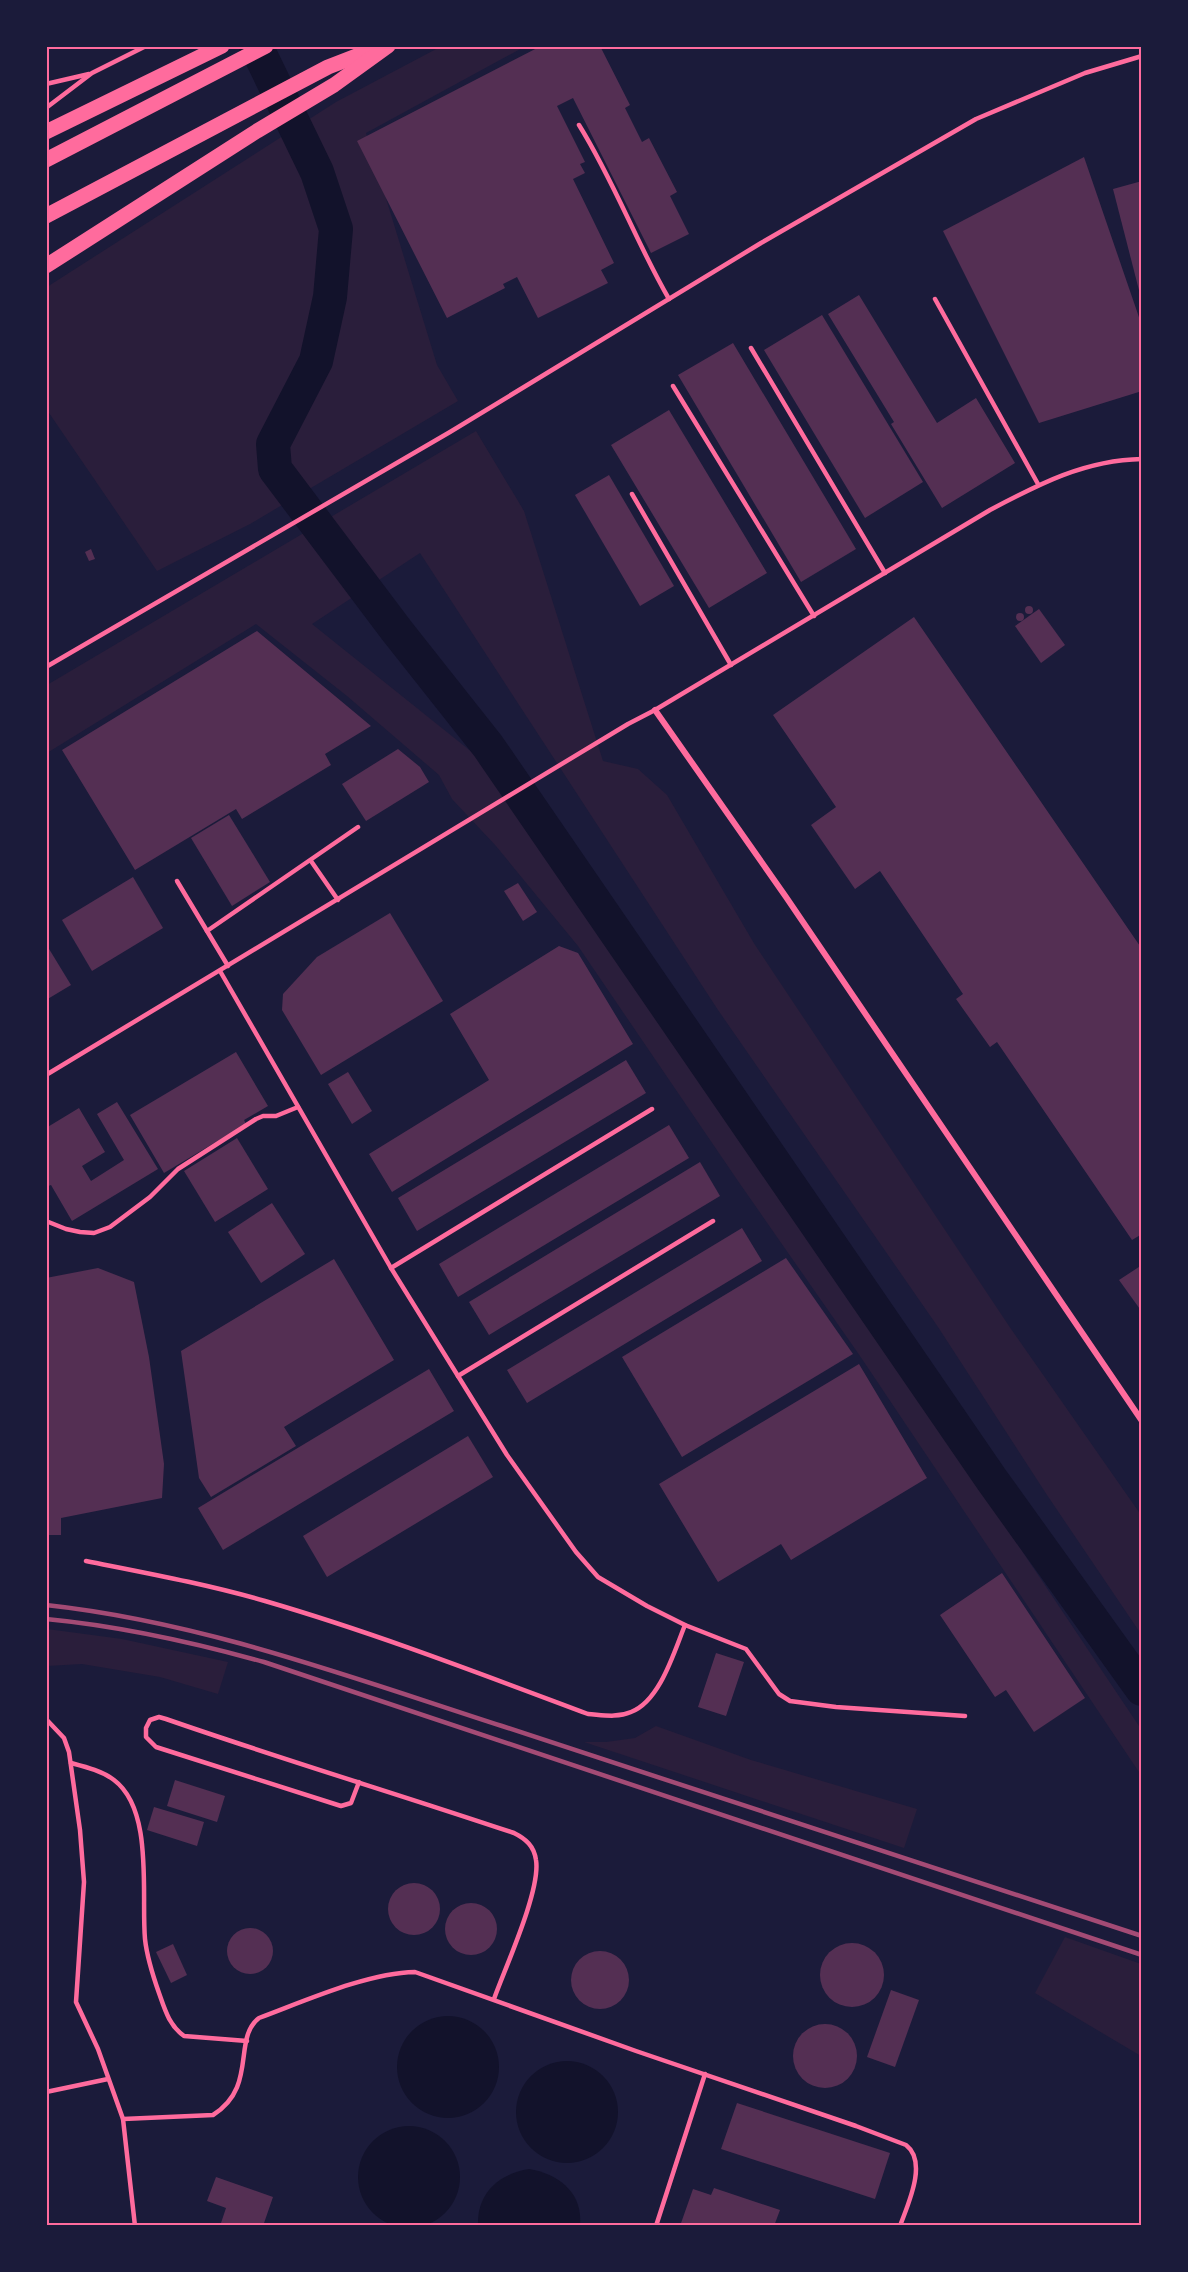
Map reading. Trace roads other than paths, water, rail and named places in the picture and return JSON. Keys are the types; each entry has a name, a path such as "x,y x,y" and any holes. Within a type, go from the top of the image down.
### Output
{"main road":[{"path":"46,132 222,46"},
{"path":"46,160 266,46"},
{"path":"46,216 328,67 380,46"},
{"path":"46,266 257,130 334,85 388,46"}],"street":[{"path":"655,710 786,897 1142,1421"}],"lane":[{"path":"46,108 92,73 146,46"},
{"path":"46,667 373,477 761,243 976,119 1085,73 1142,56"},
{"path":"46,84 92,73"},
{"path":"579,125 598,156 652,270 669,299"},
{"path":"935,298 1038,484"},
{"path":"751,348 885,573"},
{"path":"673,386 814,616"},
{"path":"46,1075 628,724 1038,484 1080,467 1121,459 1142,459"},
{"path":"632,494 731,665"},
{"path":"207,930 358,827"},
{"path":"311,861 338,900"},
{"path":"177,881 228,966"},
{"path":"220,972 391,1268 507,1455 576,1552 598,1577 685,1625 746,1649 779,1694 790,1701 836,1707 965,1716"},
{"path":"46,1221 80,1232 94,1233 110,1227 150,1197 178,1169 256,1119 263,1116 276,1116 298,1107"},
{"path":"391,1268 651,1108"},
{"path":"458,1376 713,1221"},
{"path":"86,1561 263,1601 364,1632 588,1714 613,1716 632,1712 646,1701 664,1675 685,1625"},
{"path":"360,1782 351,1803 341,1806 156,1747 146,1737 146,1728 150,1720 159,1717 166,1719 360,1782 514,1833 526,1839 536,1859 537,1873 534,1890 494,1999"},
{"path":"46,1719 64,1738 71,1763 84,1882 76,2002 98,2049 123,2120 135,2226"},
{"path":"71,1763 94,1770 115,1781 131,1803 138,1821 141,1843 145,1888 145,1939 149,1961 170,2020 176,2030 184,2036 247,2041"},
{"path":"123,2120 213,2115 223,2108 238,2086 243,2070 248,2031 259,2018 362,1982 401,1972 415,1972 897,2141 911,2150 915,2160 916,2179 900,2226"},
{"path":"656,2226 705,2074"},
{"path":"46,2092 108,2079"}],"waterway":[{"path":"256,46 317,172 336,229 330,297 316,361 273,444 275,469 397,631 488,746 992,1480 1142,1689"}],"railway":[{"path":"46,1605 163,1624 334,1671 1142,1936"},
{"path":"46,1619 156,1636 264,1662 1142,1955"}]}
